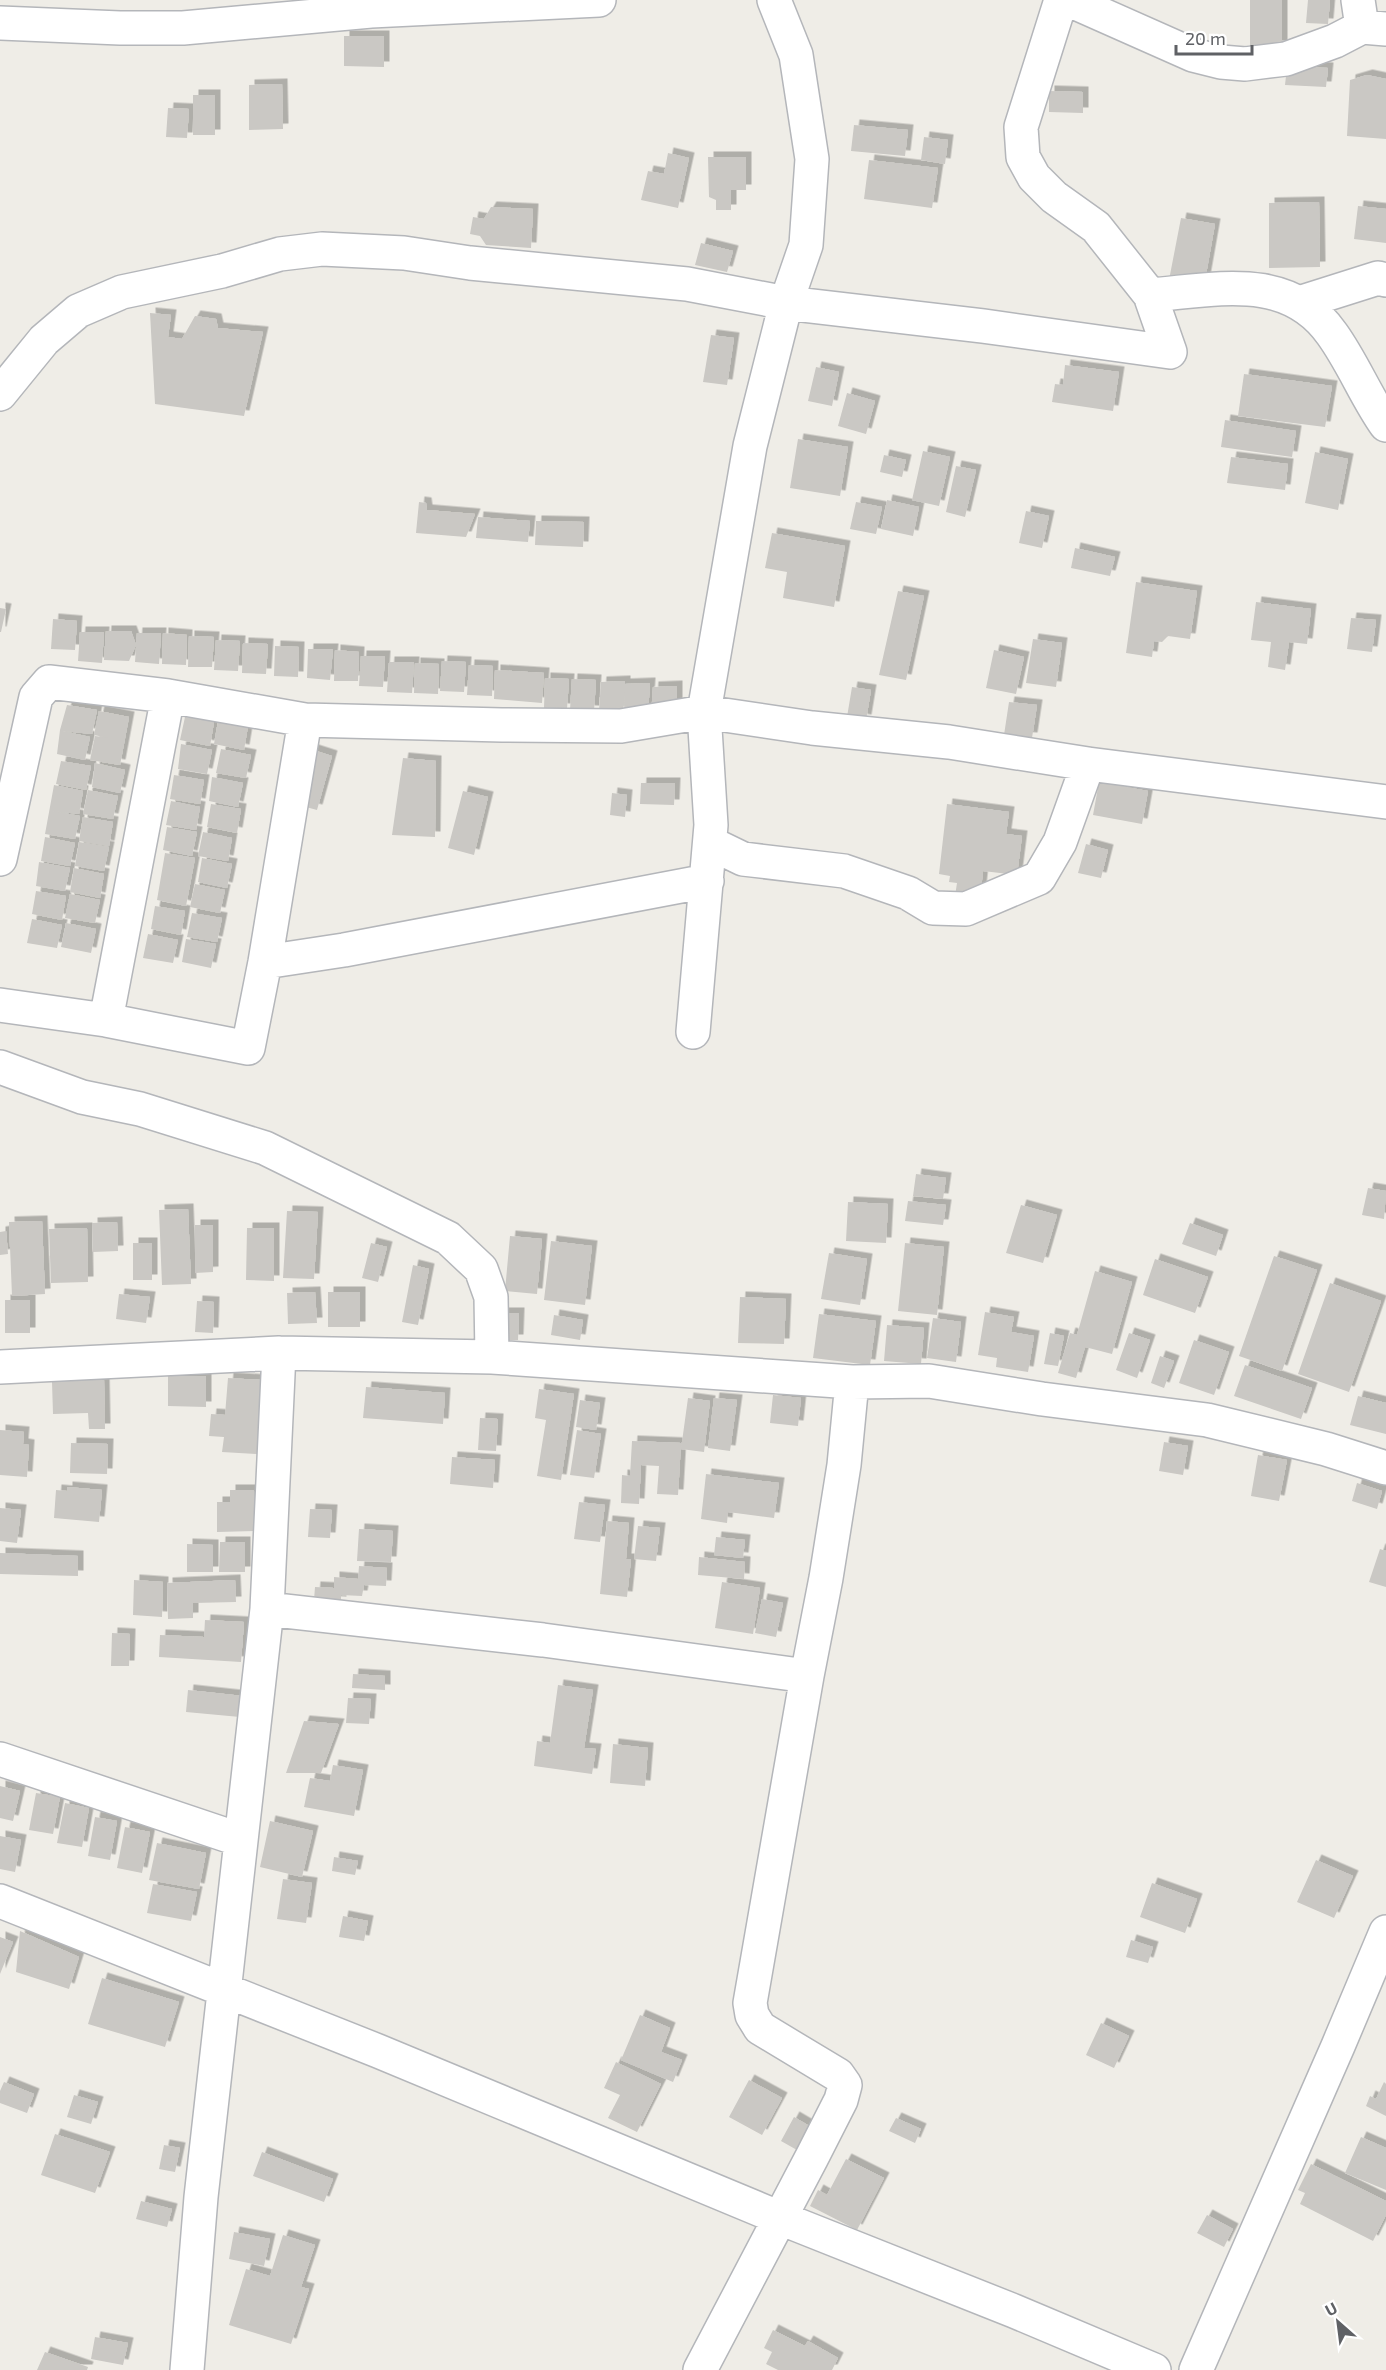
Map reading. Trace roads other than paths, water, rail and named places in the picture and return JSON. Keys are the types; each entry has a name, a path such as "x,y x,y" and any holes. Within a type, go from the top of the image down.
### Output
{"street":[{"path":"0,22 120,28 183,28 371,11 599,0"},
{"path":"693,1032 711,825 704,712 750,446 786,303 807,245 812,159 796,56 774,0"},
{"path":"0,394 44,340 78,311 122,292 222,271 280,254 322,249 404,253 470,263 687,284 786,303 983,326 1170,352 1150,295 1096,227 1054,197 1034,177 1023,157 1021,126 1061,0"},
{"path":"1069,0 1193,55 1221,62 1245,64 1286,59 1335,41 1369,19"},
{"path":"1299,303 1378,278 1386,280"},
{"path":"1150,295 1242,288 1284,296 1299,303 1332,333 1386,425"},
{"path":"0,859 26,733 36,697 49,682 168,696 305,720 621,726 704,712 812,728 949,742 1088,764 1386,802"},
{"path":"106,1020 168,696"},
{"path":"0,1005 106,1020 248,1048 265,962 305,720"},
{"path":"710,843 743,859 844,871 908,893 933,908 966,909 1039,878 1060,842 1088,764"},
{"path":"265,962 344,950 707,882"},
{"path":"0,1067 82,1097 140,1109 265,1148 448,1238 481,1269 491,1297 492,1357"},
{"path":"187,2370 201,2197 267,1610 279,1353"},
{"path":"0,1367 279,1353 492,1357 852,1382 929,1381 1042,1399 1207,1420 1326,1449 1386,1468"},
{"path":"700,2370 841,2100 845,2085 838,2075 760,2028 752,2015 750,2003 826,1578 844,1466 852,1382"},
{"path":"267,1610 543,1640 807,1676"},
{"path":"0,1759 241,1840"},
{"path":"0,1901 389,2056 1154,2370"},
{"path":"1196,2370 1386,1932"}]}
